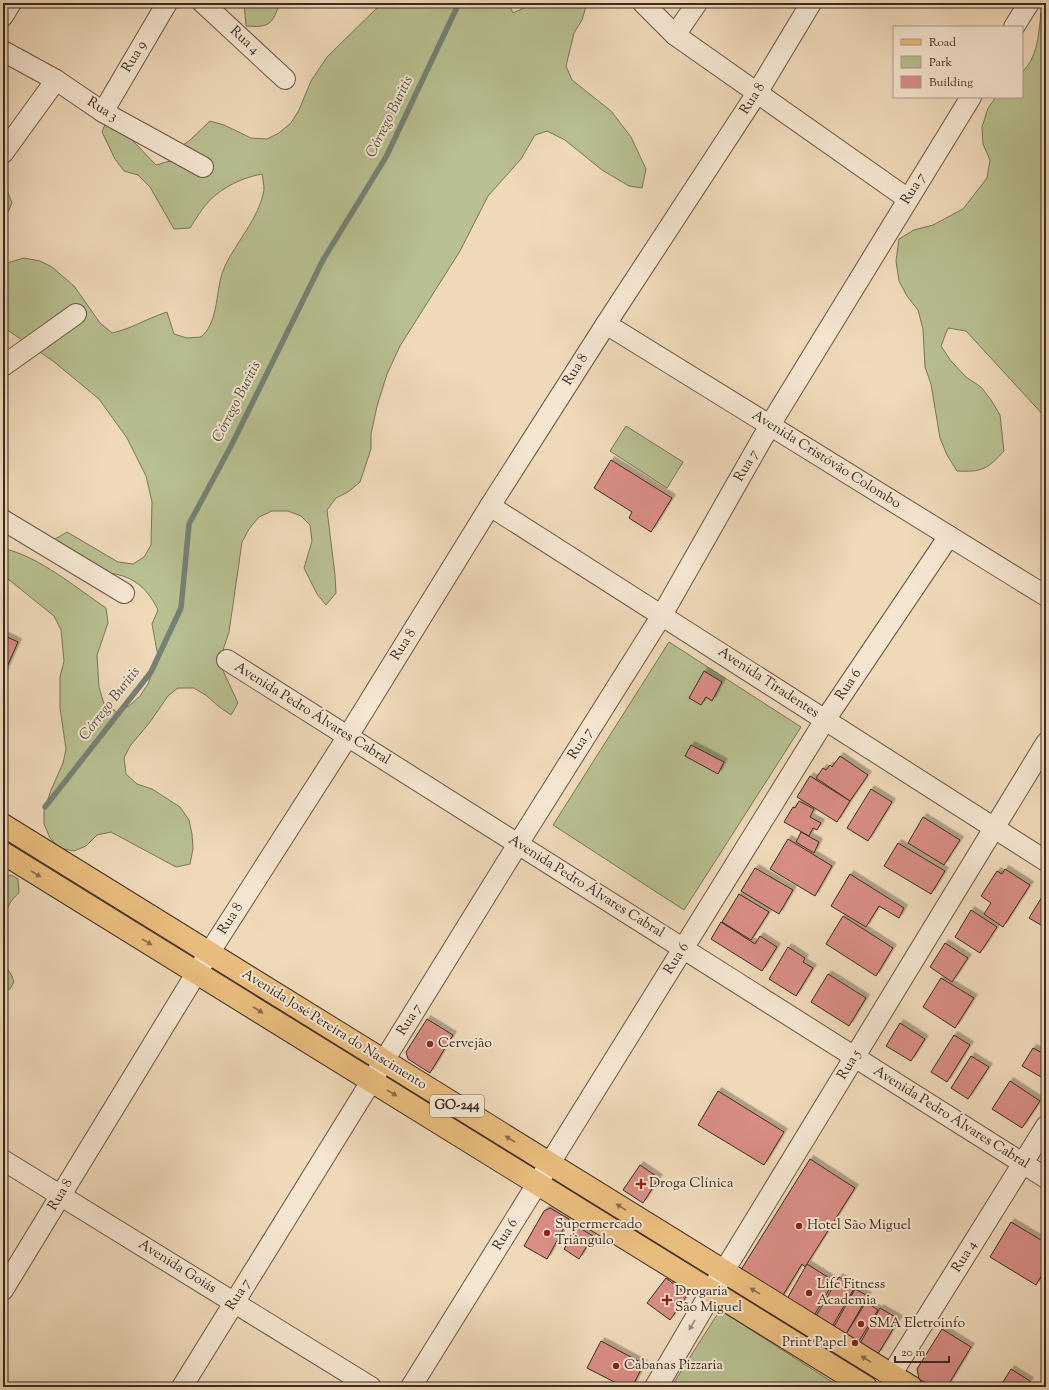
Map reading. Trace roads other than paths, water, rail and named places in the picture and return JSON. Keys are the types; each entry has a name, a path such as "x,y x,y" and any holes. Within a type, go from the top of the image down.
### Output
{"main road":[{"name":"Avenida José Pereira do Nascimento","path":"11,829 724,1271 888,1381 911,1387"},
{"path":"5,854 11,829"},
{"name":"Avenida José Pereira do Nascimento","path":"5,854 866,1387"}],"street":[{"path":"3,16 11,3"},
{"name":"Rua 9","path":"103,112 168,3"},
{"name":"Rua 4","path":"203,3 285,79"},
{"path":"643,3 675,35 908,199"},
{"path":"675,35 697,3"},
{"name":"Rua 8","path":"3,1290 197,972 348,736 490,506 606,324 757,93 811,3"},
{"path":"1015,26 1029,3"},
{"name":"Rua 3","path":"3,51 56,80 103,112 203,167"},
{"path":"3,153 56,80"},
{"name":"Rua 7","path":"182,1387 518,844 662,616 770,426 969,98"},
{"path":"3,366 76,314"},
{"name":"Avenida Cristóvão Colombo","path":"606,324 1046,596"},
{"name":"Avenida Tiradentes","path":"490,506 1046,861"},
{"path":"3,520 124,593"},
{"name":"Rua 6","path":"411,1387 825,720 949,536"},
{"name":"Avenida Pedro Álvares Cabral","path":"228,660 1046,1178"},
{"name":"Rua 5","path":"656,1387 724,1271 1046,743"},
{"name":"Rua 4","path":"888,1381 1046,1126"},
{"name":"Avenida Goiás","path":"3,1160 371,1387"}],"waterway":[{"name":"Córrego Buritis","path":"45,807 151,672 181,608 189,524 231,446 323,260 386,157 459,3"}],"place":[{"name":"Cervejão","path":"430,1044"},
{"name":"Droga Clínica","path":"641,1184"},
{"name":"Hotel São Miguel","path":"799,1226"},
{"name":"Supermercado Triângulo","path":"547,1233"},
{"name":"Life Fitness Academia","path":"809,1293"},
{"name":"Drogaria São Miguel","path":"667,1300"},
{"name":"SMA Eletroinfo","path":"861,1324"},
{"name":"Print Papel","path":"855,1343"},
{"name":"Cabanas Pizzaria","path":"616,1366"}]}
